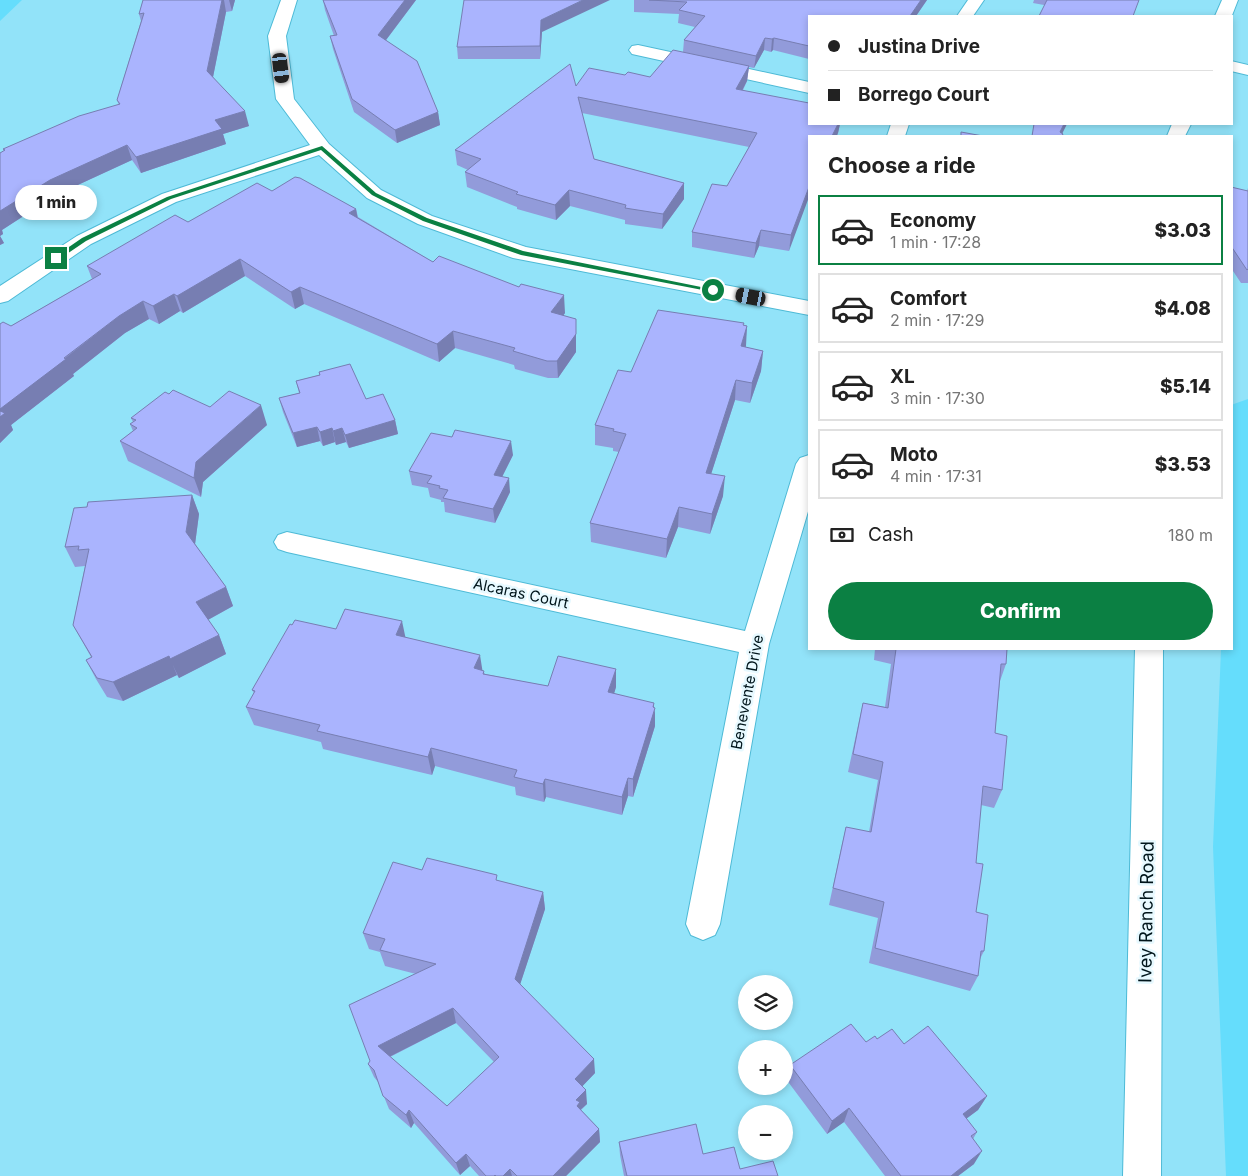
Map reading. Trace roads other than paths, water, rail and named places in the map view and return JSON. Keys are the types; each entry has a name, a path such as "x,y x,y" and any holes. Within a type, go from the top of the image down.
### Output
{"street":[{"path":"289,0 277,36 285,99 322,148 374,194 425,220 521,253 808,308"},
{"path":"966,15 976,0"},
{"path":"1224,15 1230,0"},
{"path":"638,50 808,88"},
{"path":"1233,66 1248,70"},
{"path":"0,296 84,240 169,198 322,148"},
{"name":"Benevente Drive","path":"703,924 755,644 808,467"},
{"name":"Alcaras Court","path":"287,542 755,644"},
{"name":"Ivey Ranch Road","path":"1142,1176 1149,650"}]}
